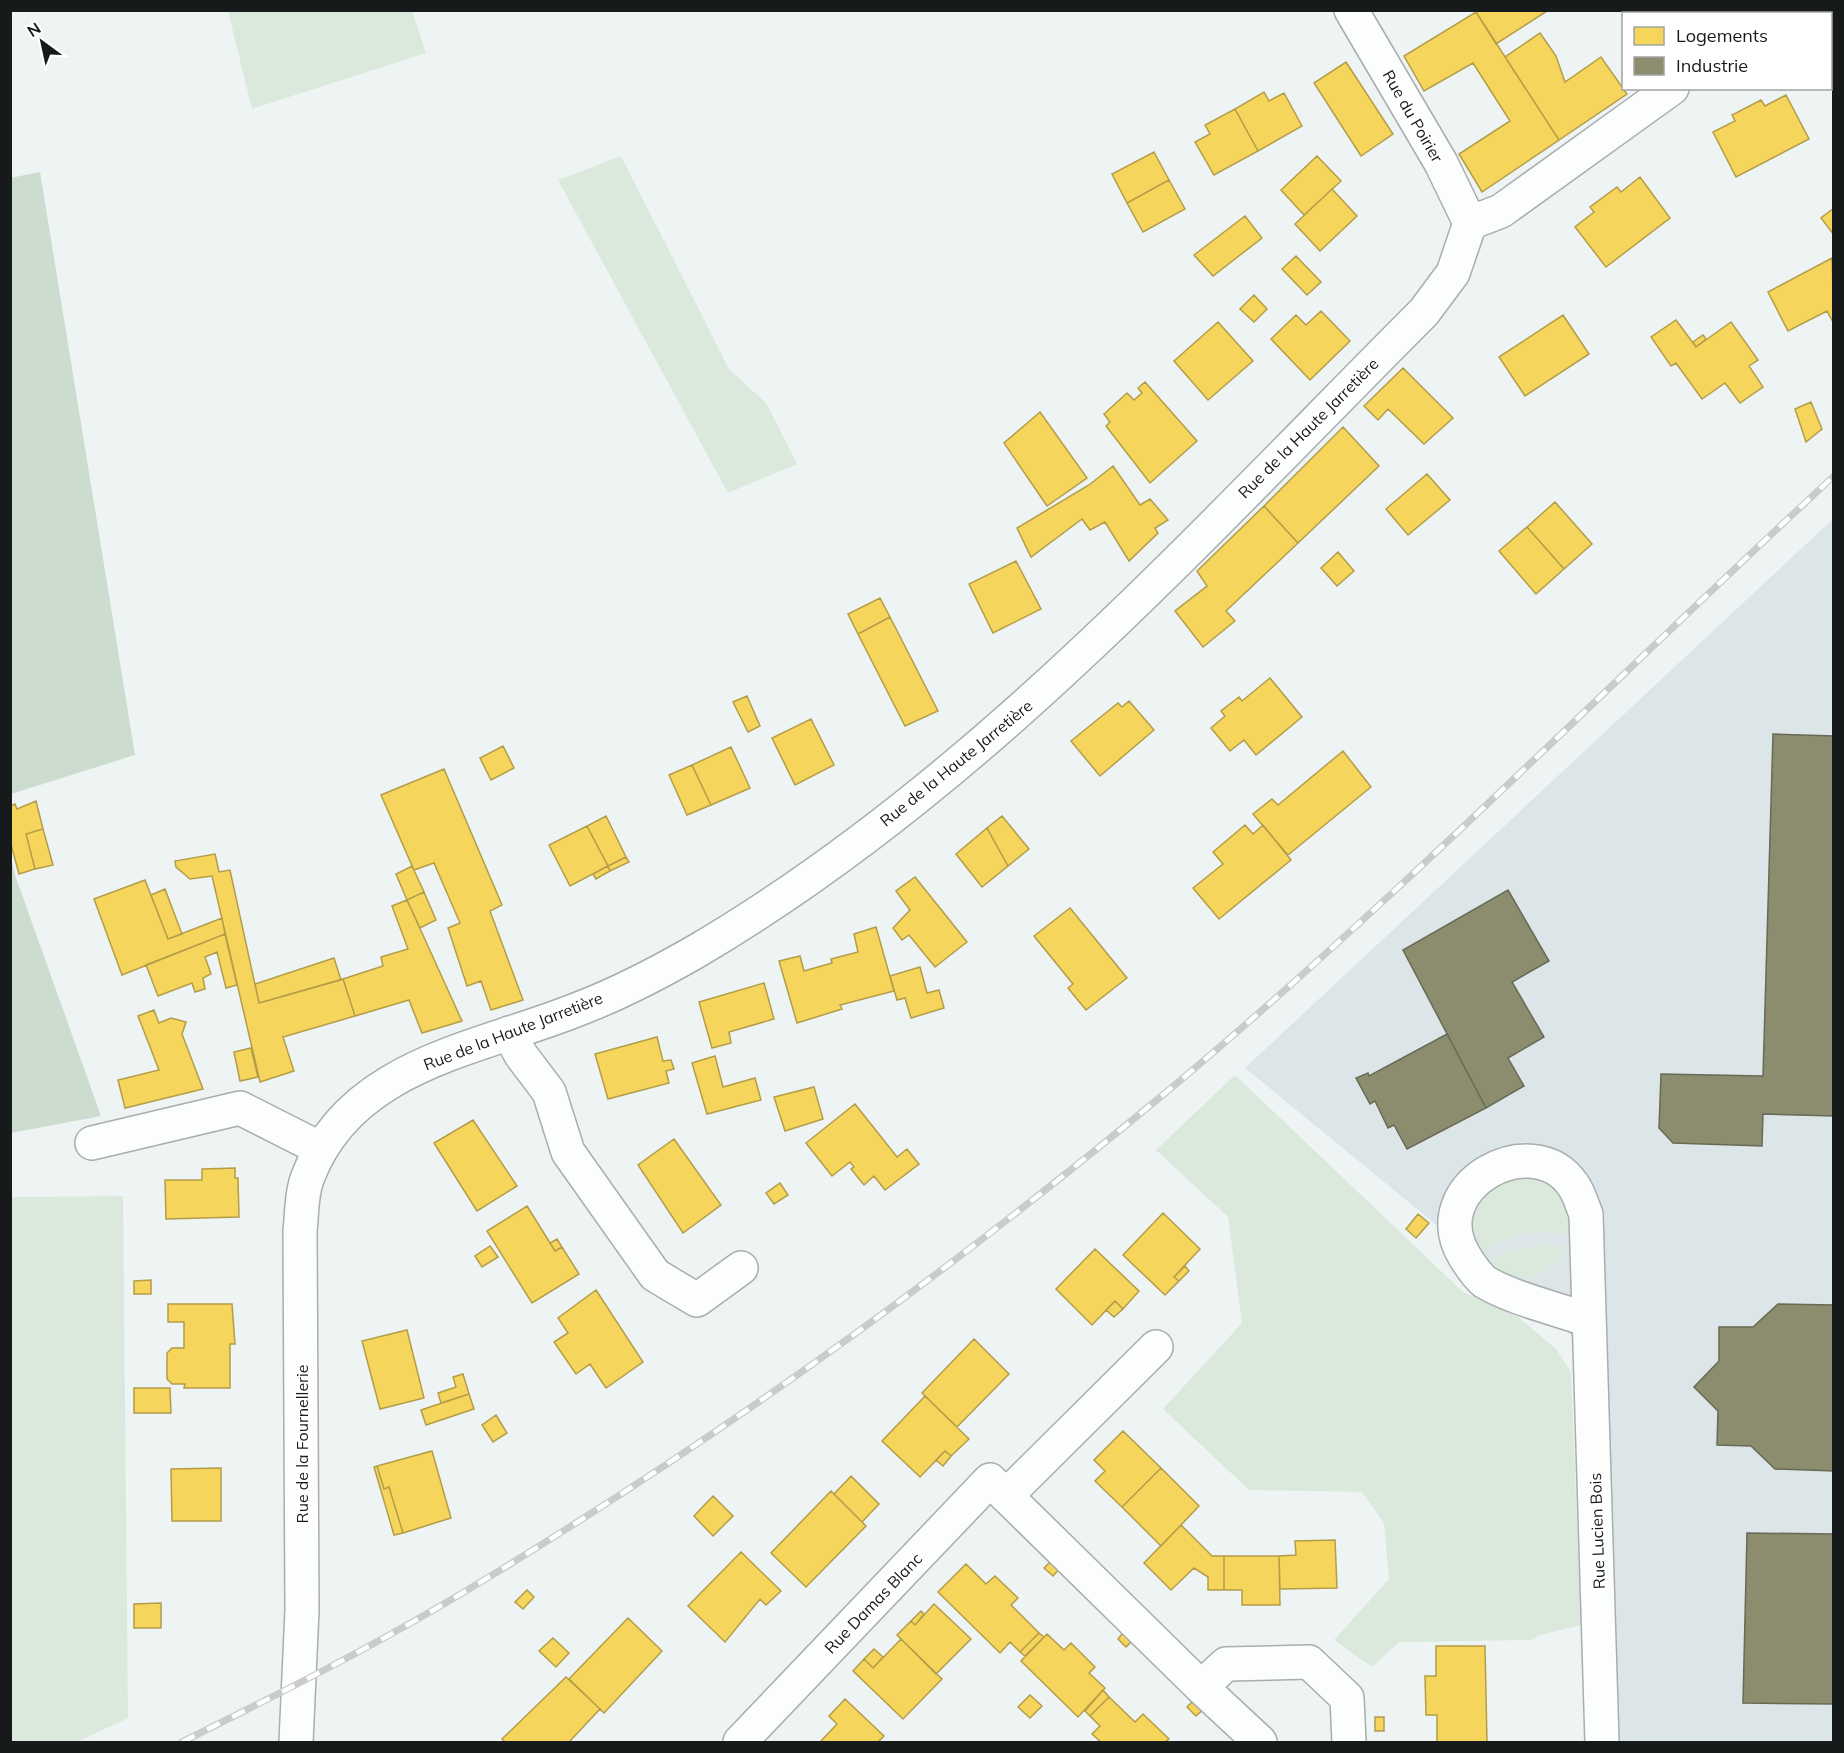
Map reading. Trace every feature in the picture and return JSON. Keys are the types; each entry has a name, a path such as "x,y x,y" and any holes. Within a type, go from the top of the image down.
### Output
{"street":[{"name":"Rue du Poirier","path":"1351,10 1441,163 1470,223"},
{"path":"1470,223 1501,211 1669,90"},
{"name":"Rue de la Haute Jarretière","path":"321,1149 337,1124 365,1099 394,1078 445,1055 582,1008 693,953 786,895 900,811 1009,723 1163,574 1424,312 1453,273 1470,223"},
{"path":"510,1033 521,1055 549,1092 568,1152 655,1275 697,1300 741,1268"},
{"path":"92,1143 240,1108 321,1149"},
{"name":"Rue de la Fournellerie","path":"296,1743 302,1599 300,1231 305,1183 321,1149"},
{"name":"Rue Lucien Bois","path":"1588,1320 1484,1281 1470,1266 1460,1250 1454,1226 1464,1191 1491,1168 1525,1161 1554,1168 1573,1184 1586,1214 1602,1743"},
{"path":"1006,1496 1156,1347"},
{"name":"Rue Damas Blanc","path":"740,1743 990,1480 1260,1743"},
{"path":"1201,1687 1226,1664 1309,1662 1347,1698 1348,1743"}],"shaded area":[{"path":"1833,519 1833,1742 1585,1742 1577,1340 1245,1068"}],"green space":[{"path":"228,11 412,11 426,53 252,109"},
{"path":"621,156 729,369 766,403 797,464 728,493 558,180"},
{"path":"40,172 135,755 11,794 10,178"},
{"path":"10,855 16,878 101,1116 11,1133"},
{"path":"1235,1075 1463,1292 1518,1317 1556,1349 1571,1372 1581,1625 1540,1635 1531,1640 1399,1642 1372,1667 1334,1640 1389,1579 1384,1523 1362,1492 1249,1490 1163,1409 1242,1323 1228,1217 1156,1150"},
{"path":"1531,1177 1549,1186 1563,1198 1571,1213 1571,1234 1523,1234 1478,1250 1471,1229 1476,1208 1489,1190 1507,1179"},
{"path":"123,1196 128,1718 77,1742 11,1742 11,1197"},
{"path":"1547,1245 1568,1247 1551,1267 1532,1277 1510,1275 1487,1262 1516,1249"}],"building: Logements":[{"path":"1478,10 1547,11 1496,44 1476,12"},
{"path":"1625,10 1741,10 1742,12 1626,12"},
{"path":"1476,12 1559,140 1482,192 1459,154 1510,121 1473,63 1424,91 1404,56"},
{"path":"1540,33 1556,56 1565,82 1601,57 1627,94 1559,140 1505,57"},
{"path":"1346,62 1393,134 1361,156 1314,83"},
{"path":"1264,92 1269,101 1284,93 1302,126 1258,151 1235,109"},
{"path":"1786,95 1809,139 1736,177 1713,132 1735,121 1732,115 1761,100 1765,106"},
{"path":"1235,109 1258,151 1214,175 1195,142 1210,134 1205,125"},
{"path":"1154,152 1169,180 1127,203 1112,174"},
{"path":"1317,156 1341,181 1304,215 1281,190"},
{"path":"1640,177 1670,218 1606,267 1575,227 1594,212 1590,207 1617,187 1621,192"},
{"path":"1169,180 1185,209 1143,232 1127,203"},
{"path":"1332,189 1357,216 1320,251 1295,224"},
{"path":"1834,208 1834,235 1821,218"},
{"path":"1245,216 1262,238 1213,276 1194,255"},
{"path":"1296,256 1321,282 1307,295 1282,269"},
{"path":"1832,258 1834,324 1827,311 1788,331 1768,292"},
{"path":"1254,295 1267,309 1254,322 1240,309"},
{"path":"1321,311 1350,341 1310,380 1271,339 1296,315 1306,325"},
{"path":"1563,315 1589,354 1525,396 1499,357"},
{"path":"1676,320 1696,347 1731,322 1758,360 1749,366 1763,387 1740,403 1725,383 1702,399 1676,363 1671,366 1651,337"},
{"path":"1218,322 1253,361 1208,400 1174,361"},
{"path":"1703,335 1706,339 1696,347 1693,342"},
{"path":"1403,368 1453,418 1424,444 1388,409 1378,420 1364,406"},
{"path":"1145,382 1197,441 1150,483 1106,426 1110,422 1104,414 1127,393 1134,400 1142,393 1138,388"},
{"path":"1811,402 1822,429 1806,442 1795,409"},
{"path":"1040,412 1087,478 1047,506 1004,443"},
{"path":"1343,427 1379,466 1298,543 1264,506"},
{"path":"1113,466 1140,505 1150,499 1168,520 1155,528 1158,533 1129,561 1105,522 1090,530 1082,519 1031,557 1017,528 1089,485"},
{"path":"1427,474 1450,500 1408,535 1386,509"},
{"path":"1555,502 1592,544 1564,569 1527,527"},
{"path":"1264,506 1298,543 1226,611 1235,621 1203,647 1175,611 1207,586 1197,571"},
{"path":"1527,527 1564,569 1536,594 1499,551"},
{"path":"1338,552 1354,571 1337,586 1321,568"},
{"path":"1016,561 1041,609 993,633 969,584"},
{"path":"880,598 890,617 858,634 848,614"},
{"path":"890,617 938,711 905,726 858,634"},
{"path":"1270,678 1302,717 1256,755 1244,740 1230,751 1211,728 1225,716 1221,711 1239,697 1242,701"},
{"path":"747,696 760,726 748,732 733,702"},
{"path":"1129,701 1154,730 1100,776 1071,741 1118,703 1122,707"},
{"path":"811,719 834,765 795,785 772,738"},
{"path":"503,746 514,768 491,780 480,758"},
{"path":"731,747 750,788 711,805 692,765"},
{"path":"1343,751 1371,787 1288,855 1253,814 1272,799 1278,805"},
{"path":"692,765 711,805 687,815 669,775"},
{"path":"444,769 502,905 490,911 523,1000 491,1010 481,981 467,986 448,928 460,923 434,863 414,870 381,795"},
{"path":"36,801 43,829 26,834 35,869 19,874 10,841 10,806 15,804 17,809"},
{"path":"606,816 626,857 608,866 587,826"},
{"path":"1002,816 1029,849 1008,866 987,828"},
{"path":"1245,825 1253,834 1263,825 1291,860 1219,919 1193,888 1223,864 1213,852"},
{"path":"587,826 608,866 570,886 549,845"},
{"path":"987,828 1008,866 982,887 956,854"},
{"path":"43,829 53,865 35,869 26,834"},
{"path":"215,854 219,872 230,870 259,1003 343,979 355,1016 283,1037 294,1071 260,1082 212,876 190,879 176,867 175,861"},
{"path":"626,857 629,862 610,871 608,866"},
{"path":"412,866 424,892 407,900 396,874"},
{"path":"608,866 610,871 596,879 593,874"},
{"path":"915,877 967,942 935,967 909,935 902,940 893,928 910,910 896,891"},
{"path":"145,880 168,939 222,918 225,934 122,975 94,899"},
{"path":"165,889 182,934 168,939 151,895"},
{"path":"424,892 436,920 420,928 407,900"},
{"path":"407,900 462,1021 422,1033 409,1000 355,1016 343,979 383,966 381,957 408,949 392,906"},
{"path":"1070,908 1127,978 1086,1010 1068,988 1073,984 1034,936"},
{"path":"876,927 894,991 840,1005 842,1009 797,1023 779,961 800,956 804,971 832,963 831,959 858,952 854,934"},
{"path":"225,934 237,985 226,988 217,952 205,957 211,974 203,978 205,989 195,992 192,983 158,996 146,965"},
{"path":"334,958 341,980 259,1003 255,984"},
{"path":"920,967 927,993 939,990 944,1008 911,1018 905,998 897,1000 890,976"},
{"path":"764,983 774,1019 729,1032 731,1043 712,1048 699,1002"},
{"path":"154,1010 159,1023 171,1018 186,1022 182,1034 203,1089 125,1108 118,1080 159,1070 138,1016"},
{"path":"657,1037 663,1061 671,1060 674,1069 666,1071 669,1083 608,1099 595,1054"},
{"path":"251,1048 258,1077 240,1081 234,1052"},
{"path":"715,1056 723,1087 755,1078 761,1100 707,1114 692,1063"},
{"path":"814,1087 823,1119 785,1131 774,1097"},
{"path":"855,1104 897,1157 907,1149 919,1164 885,1190 874,1176 864,1185 851,1169 854,1167 850,1162 832,1176 806,1143"},
{"path":"473,1120 517,1186 477,1211 434,1143"},
{"path":"674,1139 721,1205 683,1233 638,1165"},
{"path":"235,1168 235,1178 238,1178 239,1217 166,1219 165,1180 202,1180 202,1169"},
{"path":"780,1183 788,1195 774,1204 766,1193"},
{"path":"527,1206 555,1251 562,1247 579,1274 532,1303 487,1231"},
{"path":"1163,1213 1200,1249 1174,1277 1179,1281 1165,1295 1123,1255"},
{"path":"1418,1214 1429,1223 1416,1238 1406,1229"},
{"path":"557,1239 562,1247 555,1251 550,1243"},
{"path":"490,1246 498,1257 482,1267 475,1256"},
{"path":"1095,1249 1139,1291 1123,1309 1115,1301 1092,1325 1056,1289"},
{"path":"1185,1266 1189,1271 1179,1281 1174,1277"},
{"path":"151,1280 151,1294 134,1294 134,1281"},
{"path":"596,1290 643,1362 606,1388 590,1364 576,1374 554,1342 568,1333 558,1318"},
{"path":"1115,1301 1123,1309 1114,1317 1106,1310"},
{"path":"168,1304 232,1304 235,1344 230,1344 230,1388 184,1388 185,1384 172,1384 167,1379 167,1353 172,1348 184,1348 184,1322 168,1322"},
{"path":"407,1330 424,1398 380,1409 362,1341"},
{"path":"974,1339 1009,1374 957,1427 922,1393"},
{"path":"463,1374 469,1394 441,1403 438,1393 456,1387 453,1377"},
{"path":"134,1388 170,1388 171,1413 134,1413"},
{"path":"469,1394 474,1409 426,1425 421,1410"},
{"path":"925,1396 969,1439 951,1456 945,1451 920,1477 882,1441"},
{"path":"496,1415 507,1433 493,1442 482,1425"},
{"path":"1123,1431 1161,1468 1122,1507 1095,1481 1105,1471 1094,1460"},
{"path":"432,1451 451,1518 403,1533 389,1487 384,1489 377,1466"},
{"path":"945,1451 951,1456 943,1466 936,1460"},
{"path":"377,1466 384,1489 389,1487 403,1533 394,1535 374,1467"},
{"path":"221,1468 221,1521 172,1521 171,1469"},
{"path":"1161,1468 1199,1506 1161,1546 1122,1507"},
{"path":"851,1476 879,1504 862,1522 834,1494"},
{"path":"831,1491 866,1526 806,1587 771,1553"},
{"path":"713,1496 733,1516 713,1536 694,1516"},
{"path":"1181,1525 1212,1556 1224,1556 1224,1590 1208,1590 1208,1577 1194,1568 1171,1590 1144,1563"},
{"path":"1335,1540 1337,1588 1280,1589 1279,1556 1296,1555 1295,1541"},
{"path":"741,1552 781,1591 766,1605 760,1599 725,1642 688,1606"},
{"path":"1224,1556 1279,1556 1280,1605 1242,1605 1242,1590 1224,1590"},
{"path":"1054,1558 1062,1566 1053,1576 1044,1568"},
{"path":"966,1564 986,1584 995,1576 1018,1598 1011,1605 1039,1633 1020,1652 1010,1642 1000,1653 938,1592"},
{"path":"527,1590 534,1597 523,1609 515,1602"},
{"path":"161,1603 161,1628 134,1628 134,1604"},
{"path":"934,1604 971,1639 936,1674 897,1635 911,1621 915,1625"},
{"path":"921,1611 924,1614 915,1625 911,1621"},
{"path":"628,1618 662,1651 604,1713 569,1679"},
{"path":"1126,1629 1135,1638 1126,1647 1118,1639"},
{"path":"1039,1633 1044,1637 1025,1656 1020,1652"},
{"path":"1047,1634 1064,1650 1071,1643 1095,1667 1089,1673 1105,1688 1078,1717 1021,1661"},
{"path":"553,1638 569,1653 556,1667 539,1651"},
{"path":"901,1639 942,1679 903,1719 853,1671 864,1659 873,1668"},
{"path":"1436,1646 1485,1646 1487,1742 1437,1742 1437,1715 1426,1715 1425,1676 1436,1676"},
{"path":"874,1649 883,1657 873,1668 864,1659"},
{"path":"566,1677 600,1709 569,1742 505,1742 502,1739"},
{"path":"1103,1690 1109,1697 1090,1716 1085,1711"},
{"path":"1030,1695 1042,1706 1030,1718 1018,1707"},
{"path":"1109,1697 1135,1722 1143,1714 1169,1739 1165,1742 1101,1742 1092,1734 1100,1726 1090,1716"},
{"path":"1196,1698 1206,1707 1196,1716 1187,1707"},
{"path":"845,1699 884,1736 878,1742 820,1742 837,1724 829,1716"},
{"path":"1375,1717 1384,1717 1384,1731 1375,1731"}],"building: Industrie":[{"path":"1773,734 1834,736 1834,1116 1763,1114 1762,1146 1673,1143 1659,1128 1661,1074 1763,1076"},
{"path":"1508,890 1549,961 1512,982 1544,1037 1508,1058 1524,1086 1486,1108 1403,950"},
{"path":"1447,1034 1486,1108 1407,1149 1394,1125 1388,1128 1375,1101 1370,1104 1356,1078 1368,1073 1369,1076"},
{"path":"1778,1304 1834,1305 1834,1471 1775,1469 1751,1446 1717,1445 1718,1411 1694,1387 1719,1361 1719,1327 1753,1327"},
{"path":"1747,1533 1834,1534 1834,1704 1743,1703"}],"railway":[{"path":"182,1742 399,1630 561,1533 741,1414 916,1289 1002,1224 1087,1157 1256,1016 1506,787 1834,476"}]}
